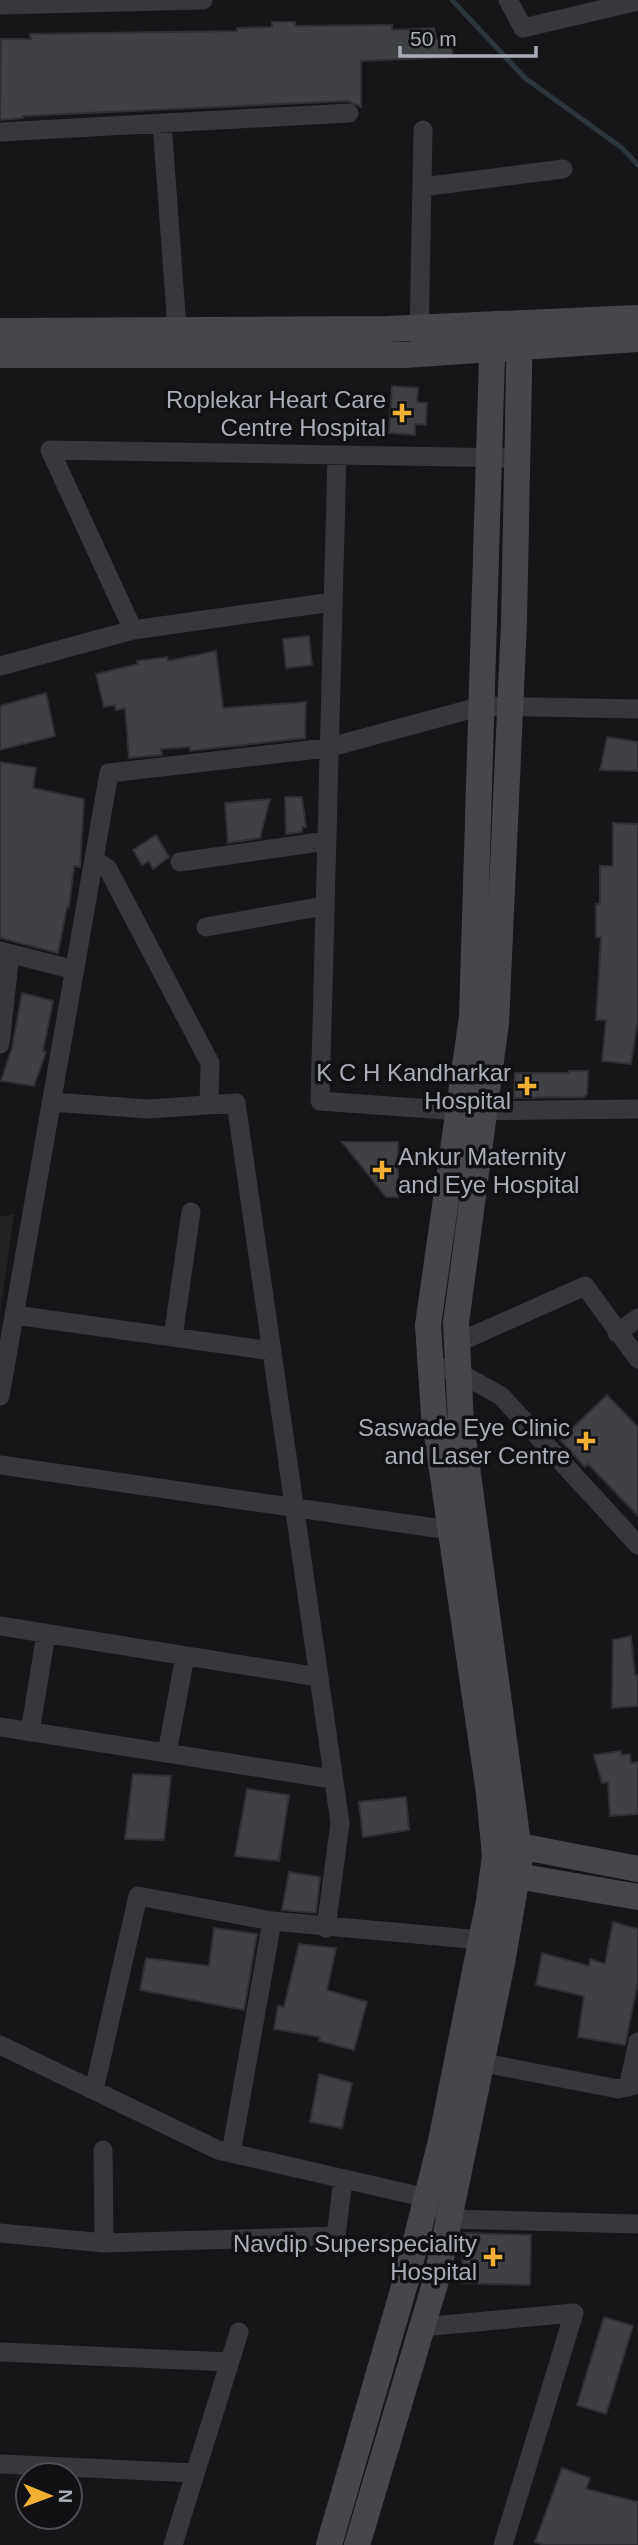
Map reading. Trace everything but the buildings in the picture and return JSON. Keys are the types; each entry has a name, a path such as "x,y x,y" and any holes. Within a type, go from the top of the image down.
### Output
{"street":[{"path":"0,5 203,0"},
{"path":"508,0 523,28 574,8 638,1"},
{"path":"0,132 349,113"},
{"path":"162,123 178,342"},
{"path":"419,341 423,130"},
{"path":"422,187 563,169"},
{"path":"0,331 178,342 419,341 520,335 638,317"},
{"path":"520,335 638,339"},
{"path":"329,2545 427,2198 470,2060 517,1876 519,1846 464,1532 434,1416 428,1325 472,1110 496,1023 510,707 520,335"},
{"path":"357,2545 422,2327 449,2219 470,2060 481,1940 495,1856 464,1532 456,1323 472,1110 472,1017 493,337"},
{"path":"0,355 178,342"},
{"path":"133,630 50,450 517,458"},
{"path":"337,455 327,748 320,1101 472,1110 638,1109"},
{"path":"0,666 133,630 332,602"},
{"path":"0,1396 109,774 327,748 482,706 638,709"},
{"path":"180,862 326,841"},
{"path":"94,859 108,869 210,1062 209,1105"},
{"path":"206,927 324,906"},
{"path":"0,1044 5,952 75,970"},
{"path":"52,1102 148,1109 236,1104 340,1823 326,1928"},
{"path":"173,1337 191,1212"},
{"path":"457,1343 585,1286 638,1359"},
{"path":"15,1315 272,1351"},
{"path":"617,1332 638,1318"},
{"path":"431,1365 458,1372 501,1396 638,1545 638,1553"},
{"path":"0,1465 464,1532"},
{"path":"0,1626 318,1677"},
{"path":"30,1732 46,1634"},
{"path":"167,1753 185,1656"},
{"path":"0,1727 332,1779"},
{"path":"495,1856 519,1846 638,1869"},
{"path":"495,1856 517,1876 638,1897"},
{"path":"94,2091 138,1896 272,1921 326,1928 481,1940"},
{"path":"231,2153 272,1921"},
{"path":"470,2060 618,2089 633,2086 638,2042"},
{"path":"0,2045 218,2150 427,2198 449,2219 638,2224"},
{"path":"103,2150 104,2243"},
{"path":"0,2233 104,2243 336,2236 344,2179"},
{"path":"422,2327 574,2314 503,2545"},
{"path":"173,2545 239,2332"},
{"path":"0,2352 229,2362"},
{"path":"0,2463 195,2473"}],"shaded area":[{"path":"14,1214 0,1315 0,1217"}],"waterway":[{"path":"452,0 525,78 622,148 638,165"}],"place":[{"name":"Roplekar Heart Care Centre Hospital","path":"402,413"},
{"name":"K C H Kandharkar Hospital","path":"527,1086"},
{"name":"Ankur Maternity and Eye Hospital","path":"382,1170"},
{"name":"Saswade Eye Clinic and Laser Centre","path":"586,1441"},
{"name":"Navdip Superspeciality Hospital","path":"493,2257"}]}
